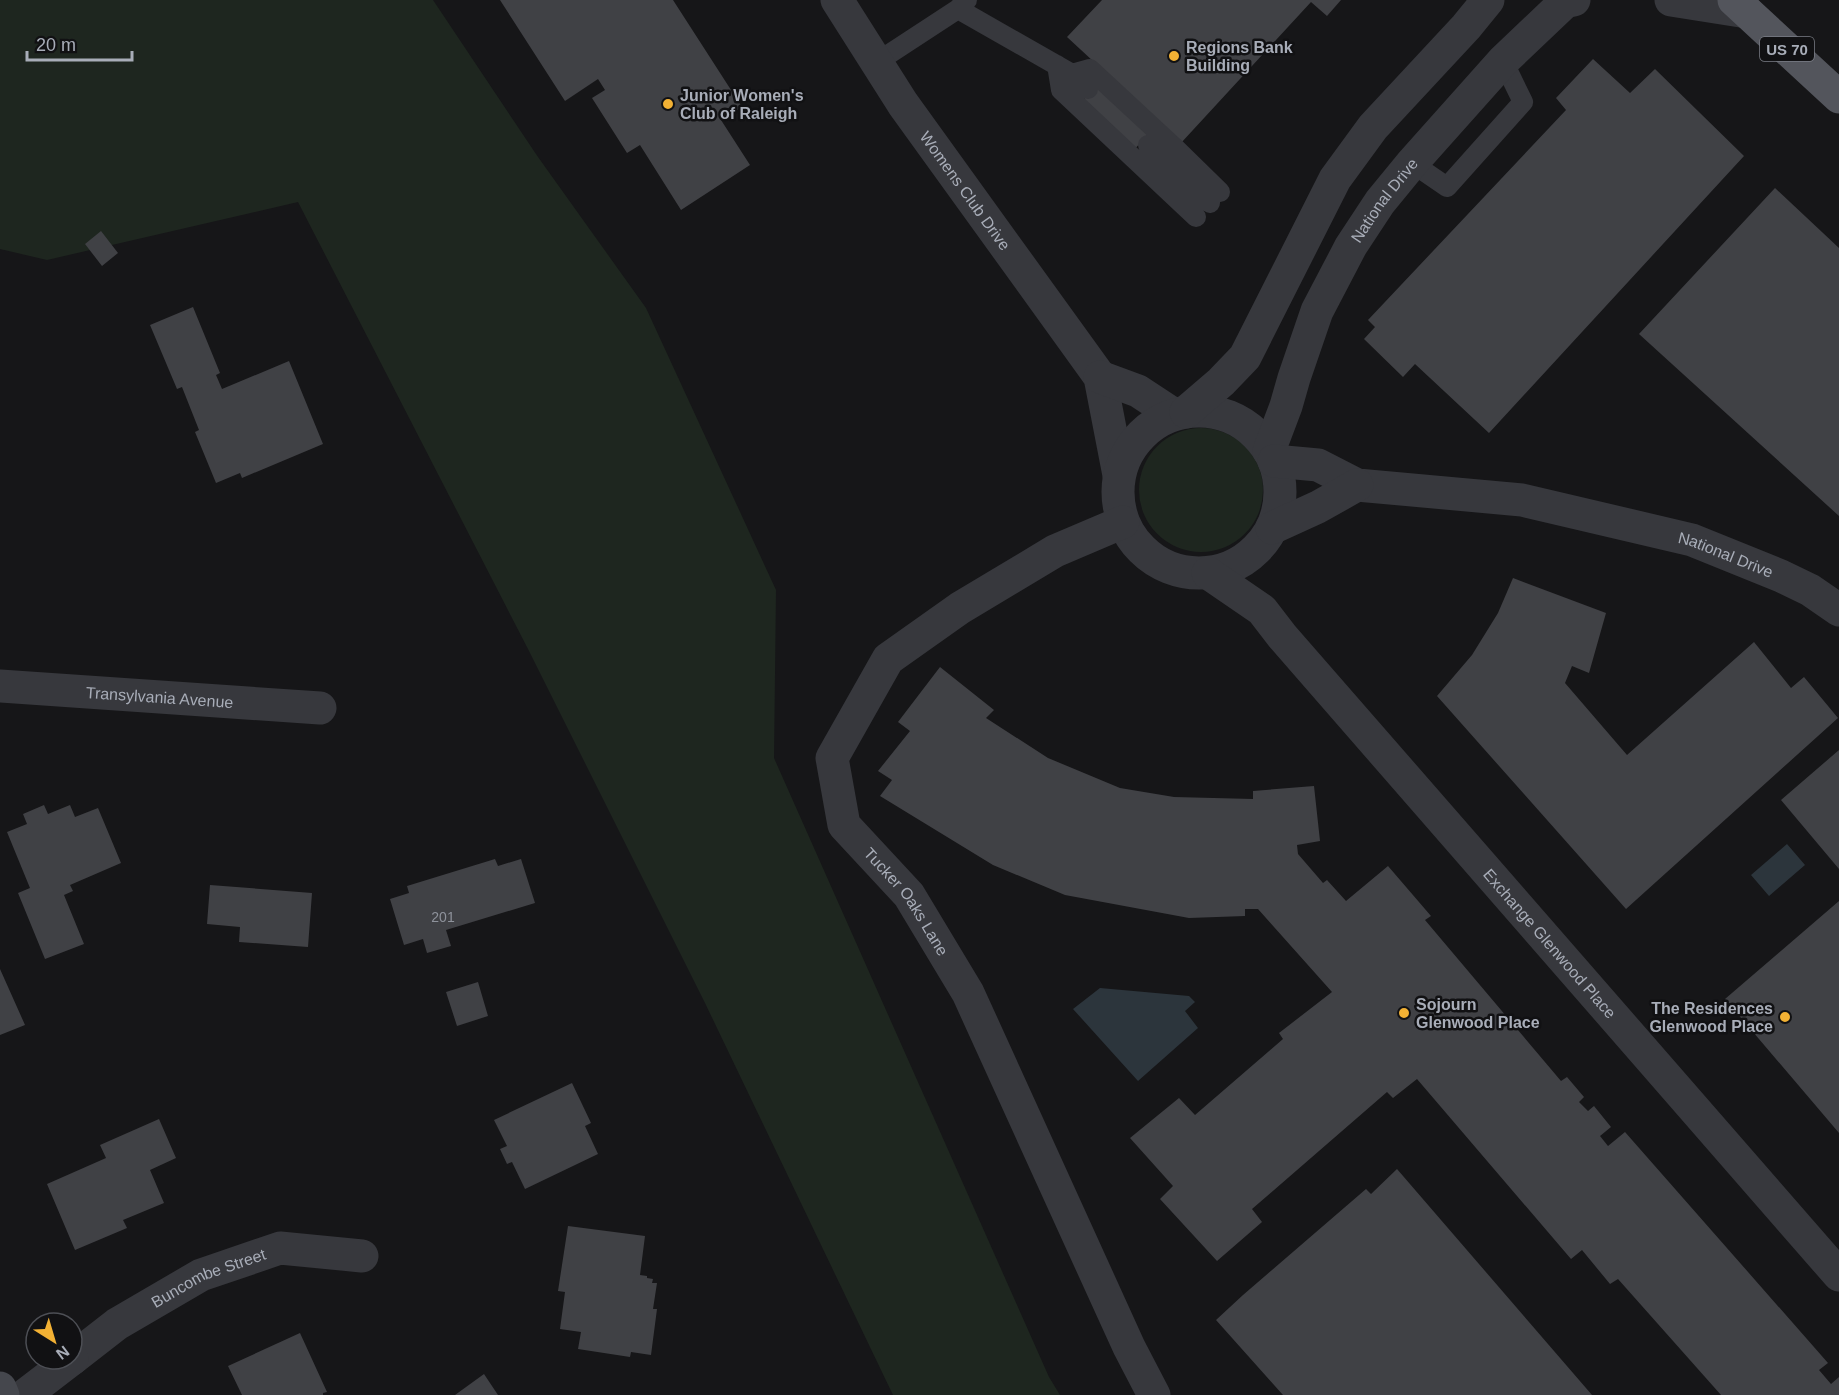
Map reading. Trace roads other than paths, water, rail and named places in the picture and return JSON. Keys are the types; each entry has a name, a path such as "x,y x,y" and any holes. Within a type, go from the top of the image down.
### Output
{"main road":[{"name":"US 70","path":"1741,6 1839,97"}],"street":[{"name":"Womens Club Drive","path":"837,0 903,104 1100,377 1119,475"},
{"path":"1100,377 1138,391 1180,413 1210,411 1234,418 1254,432 1272,456 1280,483 1279,506 1265,537 1255,550 1234,566 1208,573 1181,572 1156,562 1137,545 1123,522 1117,499 1119,475 1126,455 1138,438 1154,424 1180,413 1221,382 1245,357 1335,179 1373,127 1466,27 1488,0"},
{"name":"National Drive","path":"1574,0 1565,2 1503,61 1380,202 1351,246 1317,311 1294,378 1272,456 1318,465 1357,484 1522,500 1692,540 1781,576 1810,590 1839,610"},
{"path":"1671,0 1741,6"},
{"path":"1265,537 1357,484"},
{"name":"Tucker Oaks Lane","path":"1123,522 1055,551 960,608 888,659 832,758 844,825 909,895 968,993 1124,1337 1154,1395"},
{"path":"1262,609 1265,537"},
{"name":"Exchange Glenwood Place","path":"1208,573 1262,609 1282,636 1839,1275"},
{"name":"Transylvania Avenue","path":"0,686 320,708"},
{"name":"Buncombe Street","path":"84,1350 117,1324 201,1275 280,1248 362,1256"},
{"name":"Buncombe Street","path":"25,1395 56,1371"},
{"path":"0,1389 3,1395"}],"lane":[{"path":"877,62 963,4 1064,70 1088,89"},
{"path":"1064,70 1090,69 1173,146 1209,204"},
{"path":"1064,70 1061,90 1209,204"},
{"path":"1148,145 1209,204"}],"place":[{"name":"Regions Bank Building","path":"1174,56"},
{"name":"Junior Women's Club of Raleigh","path":"668,104"},
{"name":"Sojourn Glenwood Place","path":"1404,1013"},
{"name":"The Residences Glenwood Place","path":"1785,1017"}]}
